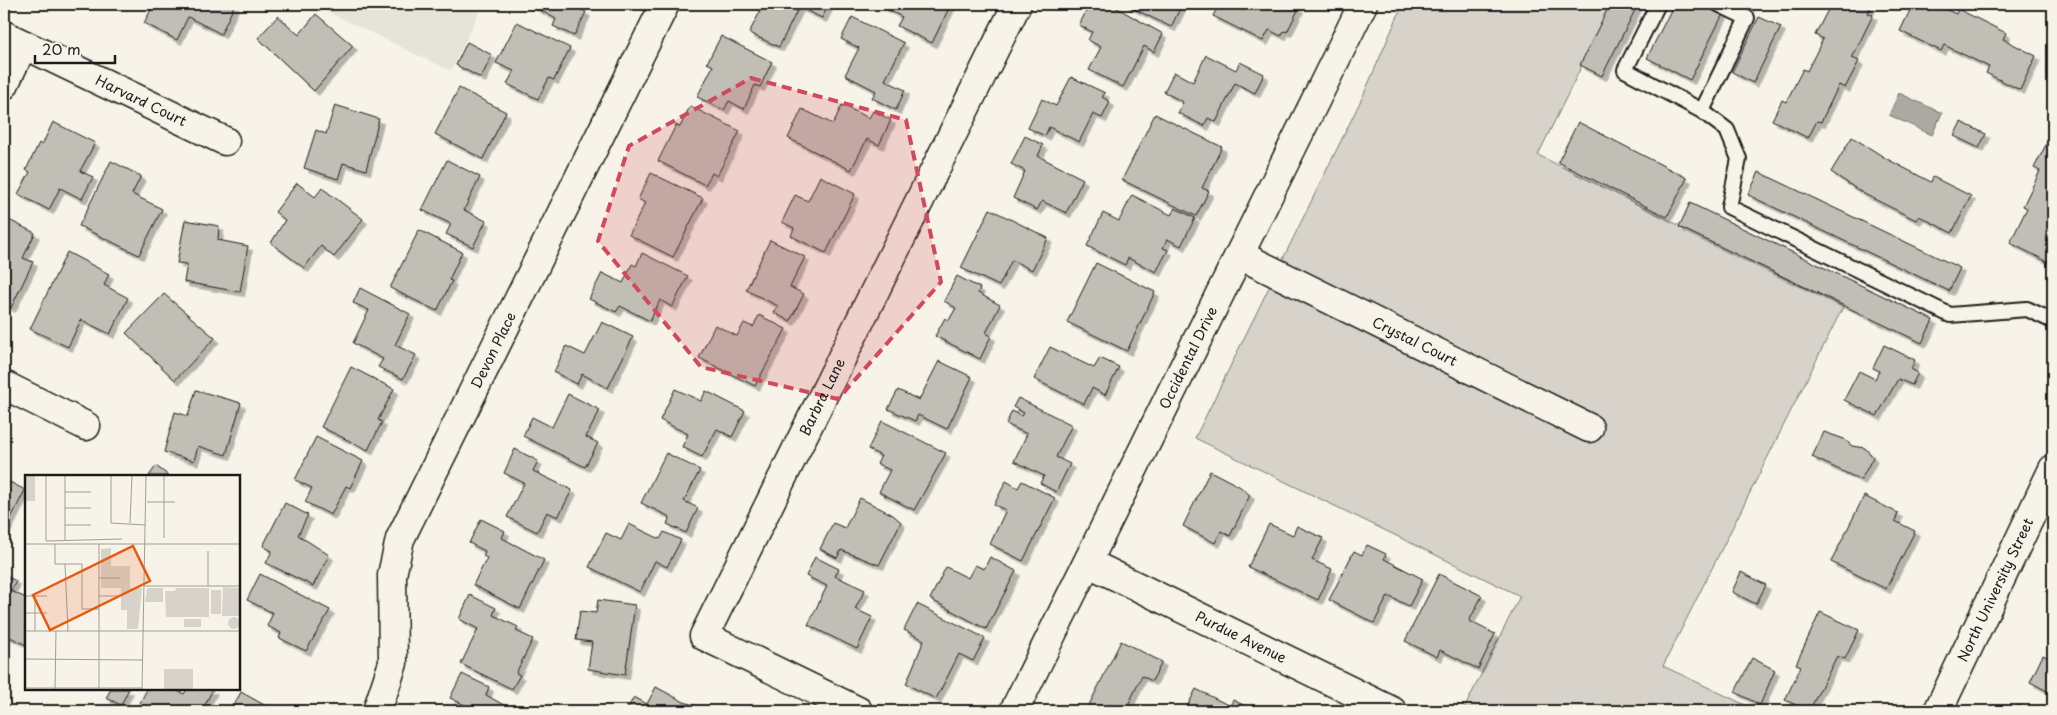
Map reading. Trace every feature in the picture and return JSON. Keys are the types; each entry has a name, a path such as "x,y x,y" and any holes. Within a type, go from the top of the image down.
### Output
{"street":[{"name":"Devon Place","path":"377,711 393,663 392,575 400,539 665,4"},
{"name":"Barbra Lane","path":"858,711 704,636 1017,4"},
{"name":"Occidental Drive","path":"1014,711 1089,563 1363,4"},
{"path":"4,85 14,40"},
{"name":"Harvard Court","path":"14,40 225,141"},
{"name":"Crystal Court","path":"1240,255 1589,428"},
{"path":"4,385 86,426"},
{"name":"North University Street","path":"1938,711 2053,469"},
{"name":"Purdue Avenue","path":"1089,563 1392,711"}],"lane":[{"path":"1658,4 1625,70 1702,111 1726,130 1739,159 1729,207 1950,315 2027,309 2053,321"},
{"path":"1702,111 1747,18 1718,4"}],"highlighted area":[{"path":"751,78 906,120 941,282 838,399 701,367 598,241 629,146"}],"shaded area":[{"path":"311,4 483,4 451,71"},
{"path":"1403,4 1612,4 1538,155 1843,307 1663,666 1758,711 1463,711 1520,596 1195,438 1363,96"},
{"path":"1899,93 1942,113 1932,135 1889,115"}],"building":[{"path":"154,4 235,4 221,34 188,17 177,40 144,23"},
{"path":"529,4 568,4 586,12 574,36 553,26 556,19"},
{"path":"764,4 829,4 822,18 799,7 779,47 749,33"},
{"path":"884,4 951,4 932,43 897,26 902,17 883,7"},
{"path":"1090,4 1110,4 1163,34 1154,52 1144,46 1123,87 1089,70 1101,47 1088,40 1092,32 1079,25"},
{"path":"1124,4 1182,4 1171,27"},
{"path":"1219,4 1292,4 1299,8 1287,32 1284,31 1281,36 1269,30 1263,41 1213,16"},
{"path":"1610,4 1638,4 1602,76 1580,65"},
{"path":"1674,4 1703,4 1723,14 1690,80 1647,58"},
{"path":"1831,4 1872,4 1868,13 1873,15 1852,58 1859,61 1845,88 1839,85 1821,122 1817,121 1808,138 1772,120 1782,100 1786,102 1803,69 1807,71 1823,39 1815,35"},
{"path":"1913,4 1934,4 1956,14 1958,9 2006,33 2003,39 2036,56 2020,90 1986,73 1989,67 1944,45 1941,51 1900,31"},
{"path":"316,14 353,46 314,91 258,38 278,16 299,35"},
{"path":"852,17 904,43 885,80 905,90 896,110 872,98 876,91 845,75 859,48 841,39"},
{"path":"1759,17 1781,27 1753,83 1732,72"},
{"path":"517,22 570,48 554,80 549,78 538,99 507,84 514,71 496,63"},
{"path":"721,36 772,62 760,87 755,85 744,109 729,101 724,110 697,97 713,66 707,63"},
{"path":"467,42 492,55 481,78 456,65"},
{"path":"1206,55 1236,70 1240,62 1264,74 1255,93 1235,83 1216,122 1208,118 1204,126 1178,113 1183,102 1164,92 1174,72 1193,82"},
{"path":"1071,77 1105,93 1102,97 1110,102 1102,118 1093,114 1079,142 1049,127 1045,136 1028,128 1042,99 1056,106"},
{"path":"459,88 506,112 483,159 435,134"},
{"path":"335,105 379,119 366,170 343,163 338,179 304,168 316,130 326,134"},
{"path":"842,105 869,118 873,111 891,120 879,145 867,139 851,170 788,138 802,109 833,124"},
{"path":"690,106 740,131 717,176 712,173 705,185 658,161 676,125 680,127"},
{"path":"1155,114 1222,147 1202,188 1209,191 1196,216 1122,180"},
{"path":"53,122 95,143 80,171 93,177 82,199 60,188 49,210 18,194 30,172 26,170 39,143 42,145"},
{"path":"1578,122 1687,178 1667,217 1558,162"},
{"path":"1961,122 1986,134 1979,148 1954,136"},
{"path":"2052,133 2053,252 2048,262 2010,243 2027,208 2023,206 2040,171 2034,168"},
{"path":"1025,136 1043,145 1038,156 1083,179 1066,213 1042,201 1037,210 1013,198 1025,171 1011,164"},
{"path":"1852,137 1887,159 1931,182 1933,177 1971,196 1952,233 1919,216 1916,220 1864,194 1831,172"},
{"path":"447,160 480,177 464,210 486,221 473,247 446,234 451,224 422,210"},
{"path":"111,161 141,176 132,194 162,209 139,255 79,226"},
{"path":"1759,172 1960,268 1949,291 1748,195"},
{"path":"651,173 703,198 673,257 629,235 645,203 638,199"},
{"path":"820,176 855,194 826,253 791,236 794,228 782,222 795,195 808,201"},
{"path":"297,183 315,197 322,188 363,219 334,257 321,246 304,268 271,243 285,220 275,212"},
{"path":"1132,195 1171,215 1175,208 1195,218 1181,246 1167,239 1163,248 1168,250 1156,272 1128,258 1125,265 1087,246 1103,213 1119,221"},
{"path":"1690,203 1933,320 1922,343 1679,227"},
{"path":"990,209 1048,238 1032,270 1012,260 999,286 961,268"},
{"path":"7,219 35,233 23,258 33,262 11,308 4,304 4,227"},
{"path":"185,220 219,226 218,240 248,246 240,292 184,282 187,264 177,263"},
{"path":"419,230 462,252 449,280 452,281 437,311 390,288"},
{"path":"770,240 805,257 790,287 804,294 790,321 774,313 778,306 746,290"},
{"path":"67,252 109,274 104,285 128,298 110,334 81,320 68,347 30,329"},
{"path":"642,253 688,276 672,307 660,300 650,321 620,306 616,312 589,299 602,273 623,283 632,264 636,266"},
{"path":"1096,263 1155,292 1127,351 1067,322"},
{"path":"957,276 980,288 978,293 1000,305 986,333 991,336 980,359 935,336 945,318 949,320 956,308 944,301"},
{"path":"360,288 410,314 395,345 416,355 403,379 378,367 383,359 353,343 369,310 353,303"},
{"path":"164,294 215,338 175,380 126,333"},
{"path":"759,315 786,329 755,386 699,358 715,325 737,336 744,323 753,327"},
{"path":"602,322 633,337 608,388 582,374 577,384 554,372 566,346 585,355"},
{"path":"1884,345 1915,360 1911,369 1918,373 1912,385 1898,379 1877,416 1844,400 1859,371 1875,379 1879,371 1873,368"},
{"path":"1050,347 1094,368 1100,358 1119,367 1105,395 1092,388 1084,404 1034,379"},
{"path":"939,361 972,377 947,429 918,415 915,421 888,409 898,390 919,400"},
{"path":"351,367 394,389 378,420 382,422 368,450 321,427"},
{"path":"675,389 701,401 706,391 745,411 732,437 717,429 702,457 682,447 688,434 660,420"},
{"path":"196,390 241,403 226,455 198,446 194,461 164,452 175,412 188,416"},
{"path":"568,394 600,410 586,437 598,443 585,467 523,436 532,417 552,427"},
{"path":"1018,398 1072,425 1056,457 1070,464 1056,492 1040,483 1044,476 1014,461 1027,434 1006,424 1012,411 1022,416 1024,413 1013,407"},
{"path":"882,421 946,453 914,510 879,492 890,470 877,464 881,456 868,449"},
{"path":"1824,432 1844,439 1852,446 1865,448 1873,457 1861,480 1812,457"},
{"path":"316,437 363,461 350,488 346,486 331,515 305,502 312,488 295,480"},
{"path":"515,449 538,461 533,471 572,490 558,517 547,512 537,532 507,517 524,483 504,473"},
{"path":"666,453 700,470 684,501 698,508 686,533 667,524 670,517 641,503"},
{"path":"156,466 168,475 150,475"},
{"path":"1210,471 1239,486 1250,495 1230,536 1221,531 1215,543 1183,526"},
{"path":"4,479 25,490 6,528 4,526"},
{"path":"1006,481 1018,488 1022,481 1055,498 1023,561 990,544 1006,510 994,505"},
{"path":"1864,496 1898,513 1895,521 1915,531 1886,589 1831,562"},
{"path":"860,498 893,515 901,522 879,565 841,550 837,558 820,549 833,523 845,528"},
{"path":"285,503 308,515 298,535 329,555 313,586 266,563 272,551 263,546"},
{"path":"481,519 505,531 502,538 544,560 520,609 473,585 487,558 483,556 485,551 469,543"},
{"path":"629,524 660,539 664,532 681,540 667,567 655,561 640,592 589,567 606,533 621,540"},
{"path":"1269,524 1293,535 1297,526 1323,538 1312,560 1332,569 1318,600 1248,567"},
{"path":"1367,545 1386,554 1384,559 1423,579 1409,606 1388,596 1374,623 1329,600 1354,551 1362,555"},
{"path":"815,557 839,569 835,576 865,590 855,609 872,617 857,649 808,625 827,586 806,576"},
{"path":"990,557 1016,571 986,629 930,599 946,567 968,578 975,565 984,569"},
{"path":"1741,572 1766,585 1756,604 1732,592"},
{"path":"260,574 330,610 306,651 279,638 281,633 267,626 273,613 247,600"},
{"path":"1439,574 1482,596 1469,621 1495,634 1478,669 1440,650 1437,657 1405,641"},
{"path":"4,575 16,581 11,591 25,598 25,644 4,634"},
{"path":"470,595 496,608 493,615 518,627 516,631 533,639 516,673 520,675 512,689 461,664 478,629 459,619"},
{"path":"598,600 635,605 625,675 588,669 592,642 576,640 580,611 596,613"},
{"path":"917,604 985,638 973,661 959,654 936,699 906,684 924,640 904,630"},
{"path":"1820,612 1859,630 1845,659 1837,656 1809,711 1785,700 1801,666 1796,664"},
{"path":"1121,641 1162,662 1152,681 1142,676 1125,711 1086,711"},
{"path":"2043,655 2053,660 2053,694 2030,682"},
{"path":"1752,658 1775,670 1760,705 1735,692"},
{"path":"462,674 489,687 486,695 514,711 472,711 473,709 450,698"},
{"path":"656,687 684,702 704,708 703,711 626,711 634,697 647,704"},
{"path":"1196,689 1230,706 1233,700 1256,711 1185,711"},
{"path":"110,690 128,690 121,705 106,698"},
{"path":"146,690 175,690 184,694 186,690 212,690 202,711 136,711"},
{"path":"241,692 266,706 264,711 231,711"},
{"path":"2053,700 2053,711 2047,711"},
{"path":"2018,705 2031,711 2016,711"}]}
